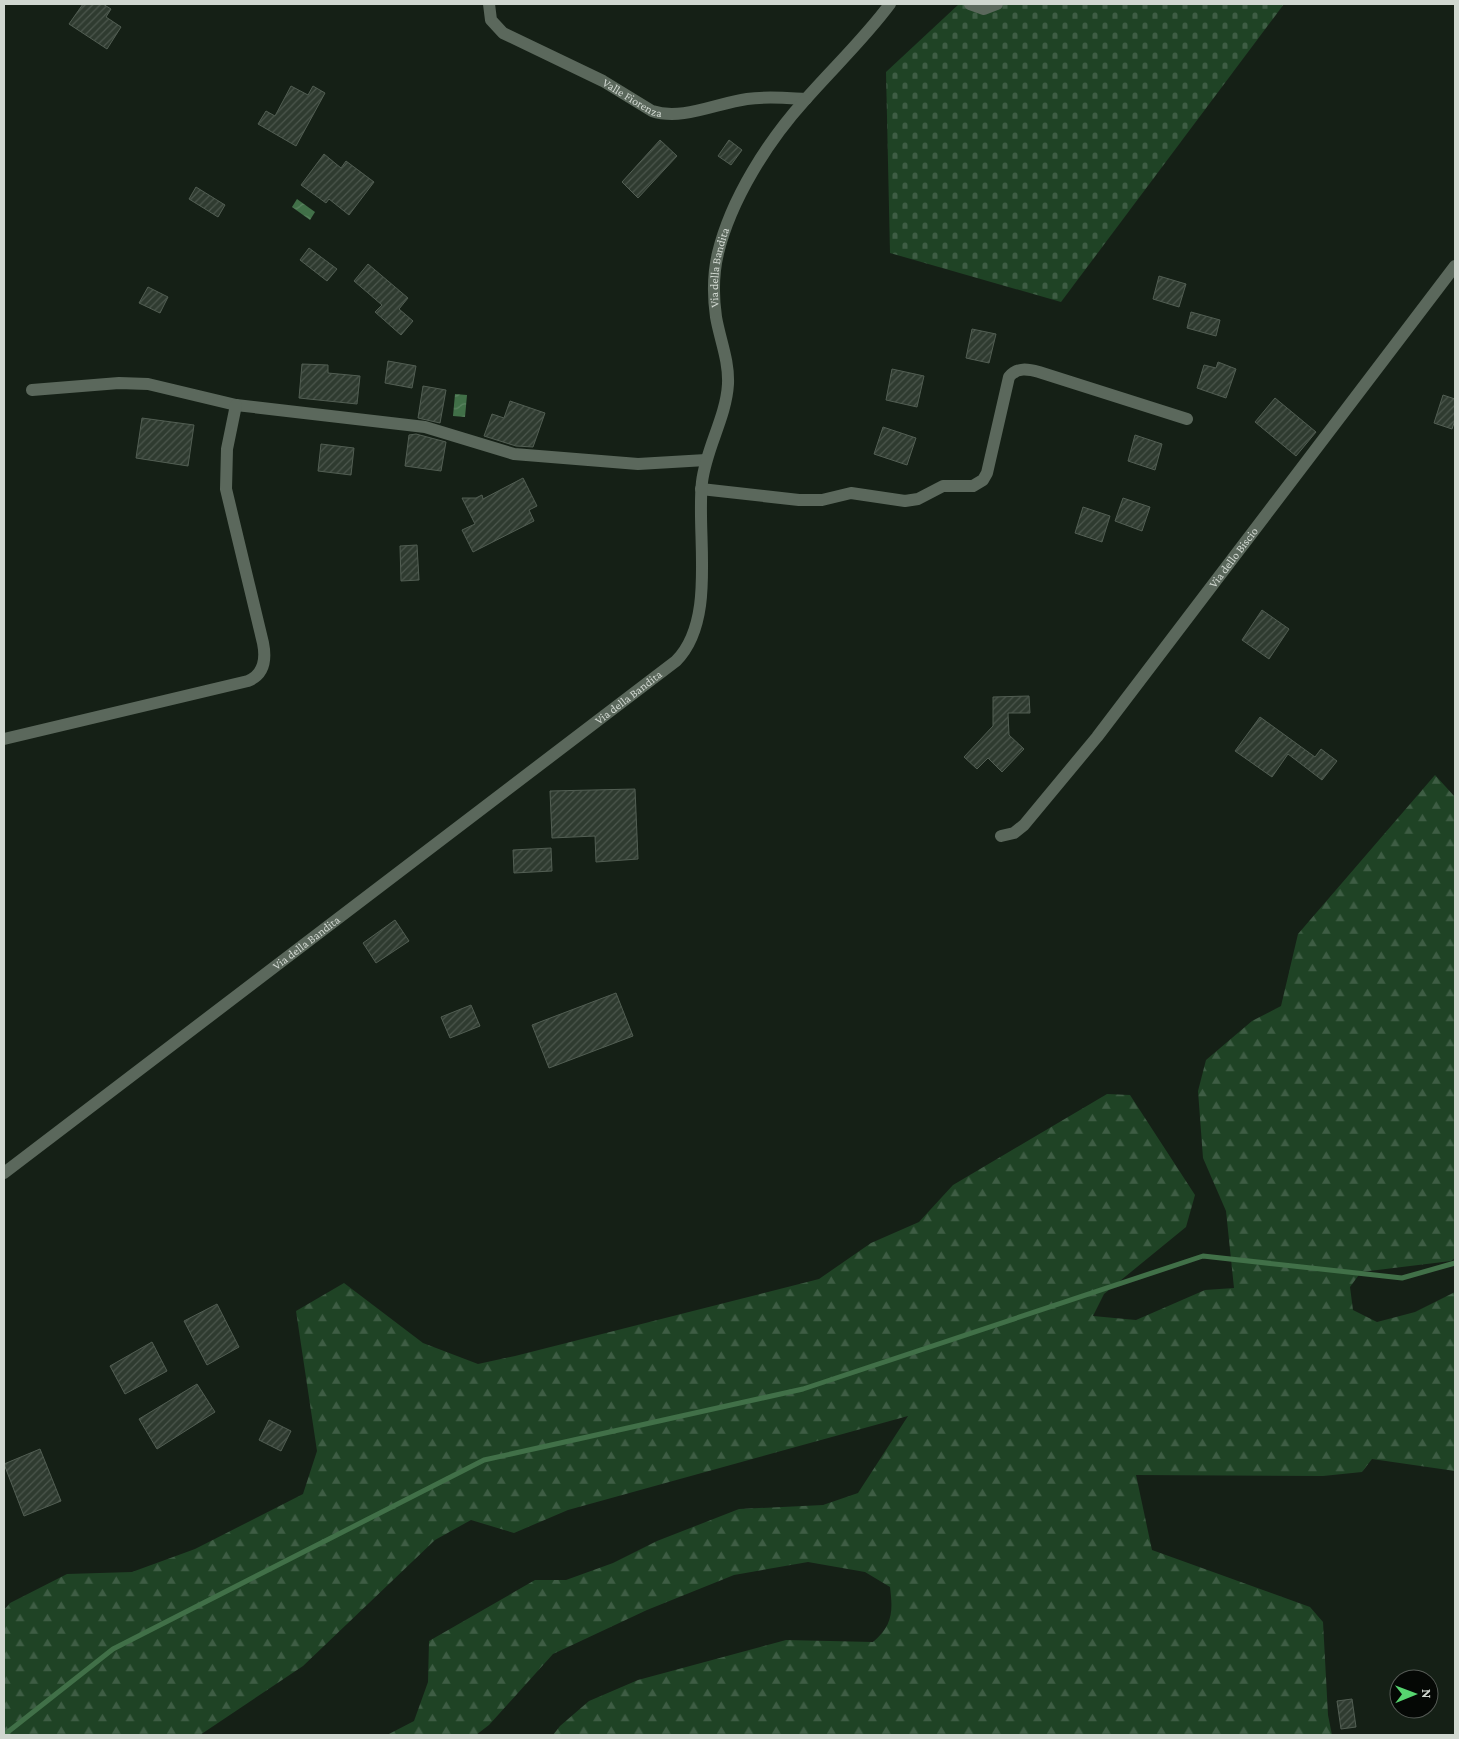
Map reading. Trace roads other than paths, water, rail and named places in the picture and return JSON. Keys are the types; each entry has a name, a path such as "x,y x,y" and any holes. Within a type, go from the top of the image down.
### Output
{"street":[{"name":"Valle Fiorenza","path":"489,4 492,20 503,33 603,81 660,114 684,113 748,99 806,99"},
{"name":"Via della Bandita","path":"4,1173 676,661 690,642 699,612 702,562 701,489 706,460 728,388 726,361 714,301 715,272 719,250 734,211 755,169 778,133 806,99 841,63 890,4"},
{"path":"970,4 984,9 997,4"},
{"name":"Via dello Biscio","path":"1001,836 1014,833 1024,825 1087,751 1455,266"},
{"path":"701,489 793,500 822,500 852,494 897,501 918,499 943,486 973,486 983,480 987,472 1007,381 1012,374 1023,369 1039,372 1187,419"},
{"path":"32,390 136,383 168,387 236,405 425,427 514,454 638,464 706,460"},
{"path":"4,739 248,681 261,671 265,658 263,643 230,511 225,479 227,443 236,405"}],"water":[{"path":"297,199 315,212 310,220 292,207"},
{"path":"455,394 467,395 465,417 453,416"}],"waterway":[{"path":"4,1735 113,1649 484,1460 803,1389 1203,1256 1402,1278 1455,1263"}]}
